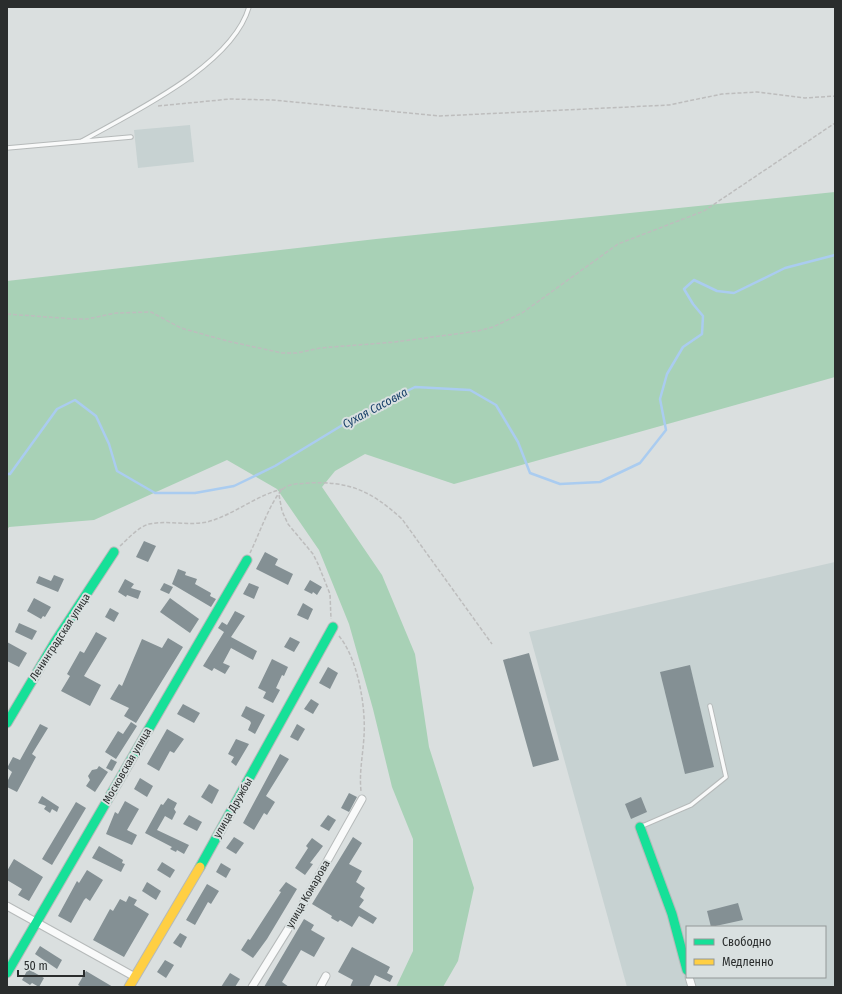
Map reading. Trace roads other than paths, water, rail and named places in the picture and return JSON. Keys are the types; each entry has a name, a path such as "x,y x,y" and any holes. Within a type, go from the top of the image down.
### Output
{"street":[{"name":"Ленинградская улица","path":"7,723 54,642 114,552"},
{"name":"Московская улица","path":"7,973 247,560"},
{"name":"улица Дружбы","path":"129,987 246,786 304,679 322,650 333,627"},
{"name":"улица Комарова","path":"252,987 302,906 362,799"},
{"path":"640,827 672,914 686,966"},
{"path":"7,906 136,977"},
{"path":"320,987 326,976"}],"lane":[{"path":"82,141 168,92 191,77 207,64 235,34 244,20 249,7"},
{"path":"7,148 131,137"},
{"path":"640,827 691,805 726,777 710,706"}],"waterway":[{"name":"Сухая Сасовка","path":"7,474 10,474 57,409 75,400 96,416 109,444 117,471 155,493 195,493 234,486 275,466 359,415 415,387 470,390 496,405 518,442 530,473 560,484 600,482 640,463 666,430 660,399 667,374 683,347 702,334 703,316 693,304 684,289 694,280 717,291 734,293 785,268 835,255"}]}
